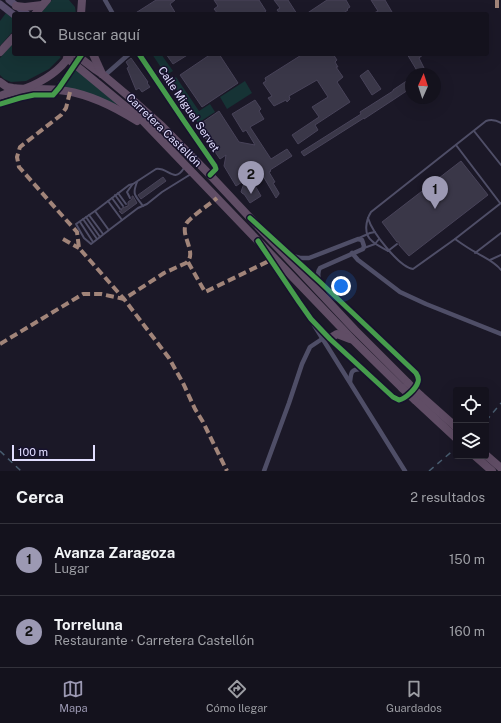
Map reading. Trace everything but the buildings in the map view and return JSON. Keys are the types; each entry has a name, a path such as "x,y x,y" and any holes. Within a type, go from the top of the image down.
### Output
{"highway":[{"path":"16,6 25,7 45,3"},
{"path":"37,12 45,3"},
{"path":"0,52 12,39"},
{"name":"Carretera Castellón","path":"78,56 138,104 162,126 355,330 405,386"},
{"path":"94,56 103,75"},
{"path":"0,96 26,88 43,80 69,59"},
{"name":"Carretera Castellón","path":"69,59 142,120 353,340 417,397 453,435"},
{"path":"0,82 13,88 55,90 75,93 102,102 126,114 151,130"},
{"path":"326,339 337,334 353,340"},
{"name":"Carretera Castellón","path":"417,397 453,425"},
{"path":"489,457 501,468"},
{"path":"478,459 492,471"}],"main road":[{"path":"9,0 24,12"},
{"path":"0,4 12,13"}],"street":[{"path":"105,0 112,12"},
{"path":"103,75 127,56"},
{"name":"Calle Miguel Servet","path":"140,56 216,168 210,175"},
{"name":"Carretera Castellón","path":"250,218 416,373 418,377 418,384 406,397 399,400 393,397 326,339"},
{"path":"292,256 309,258 361,239 364,243 363,249 320,268 318,271 320,282"},
{"path":"258,241 326,339 330,349 405,471"},
{"path":"352,253 358,260 400,292 501,334"},
{"path":"311,319 326,339"},
{"path":"264,471 302,364 310,347 326,339"},
{"path":"350,382 353,370 362,369"}],"lane":[{"path":"388,251 375,244 369,239 367,234 366,228 368,217 372,210 486,121 496,120 501,123"},
{"path":"474,131 501,165"},
{"path":"368,217 371,226 388,251 407,268 413,269 501,203 456,145"},
{"path":"185,165 181,172 177,175 170,174 158,168 115,195 76,224 84,238 91,244 138,208 193,173"},
{"path":"137,181 134,193 143,206"},
{"path":"130,198 127,192 133,184"},
{"path":"118,193 126,204"},
{"path":"115,195 123,206"},
{"path":"112,198 120,209"},
{"path":"108,201 122,220"},
{"path":"135,204 138,208"},
{"path":"129,209 132,213"},
{"path":"95,211 108,230"},
{"path":"126,211 128,215"},
{"path":"123,213 126,217"},
{"path":"89,215 103,234"},
{"path":"86,217 100,237"},
{"path":"83,219 97,239"},
{"path":"80,222 93,242"},
{"path":"358,239 375,232"},
{"path":"475,252 501,233"},
{"path":"363,249 375,244 379,239"},
{"path":"454,239 490,260 501,270"},
{"path":"388,251 397,244"},
{"path":"490,260 501,255"}],"path":[{"path":"55,90 69,59"}],"green space":[{"path":"52,0 69,0 75,7 76,12 42,12"},
{"path":"6,13 12,18 12,32 0,46 0,21"},
{"path":"12,44 12,56 61,57 49,69 26,81 11,82 4,79 0,75 0,58"},
{"path":"153,56 162,56 173,71 166,75"},
{"path":"74,68 117,104 116,105 61,87"},
{"path":"176,77 199,111 210,104 215,112 198,123 171,81"},
{"path":"245,81 252,93 227,109 220,97"}],"railway":[{"path":"489,417 501,403"},
{"path":"0,451 21,471"},
{"path":"429,471 453,451"}],"marked path":[{"path":"497,0 497,9"},
{"path":"70,92 66,108 61,115 20,147 17,157 19,167 77,232 79,248 124,299 169,358 227,471"},
{"path":"0,344 83,294 101,294 124,299 164,273 186,263 190,254 190,249 185,234 186,224 217,198"},
{"path":"63,239 79,248"},
{"path":"188,262 205,292 271,260"}],"cycle path":[{"path":"0,104 34,95 53,95 81,56"},
{"path":"140,56 215,166 216,169 210,175"},
{"path":"250,218 416,373 418,382 415,388 404,398 399,400 393,397 330,339 311,319 258,241"}],"place":[{"name":"Torreluna","path":"251,194"},
{"name":"Avanza Zaragoza","path":"435,209"}]}
